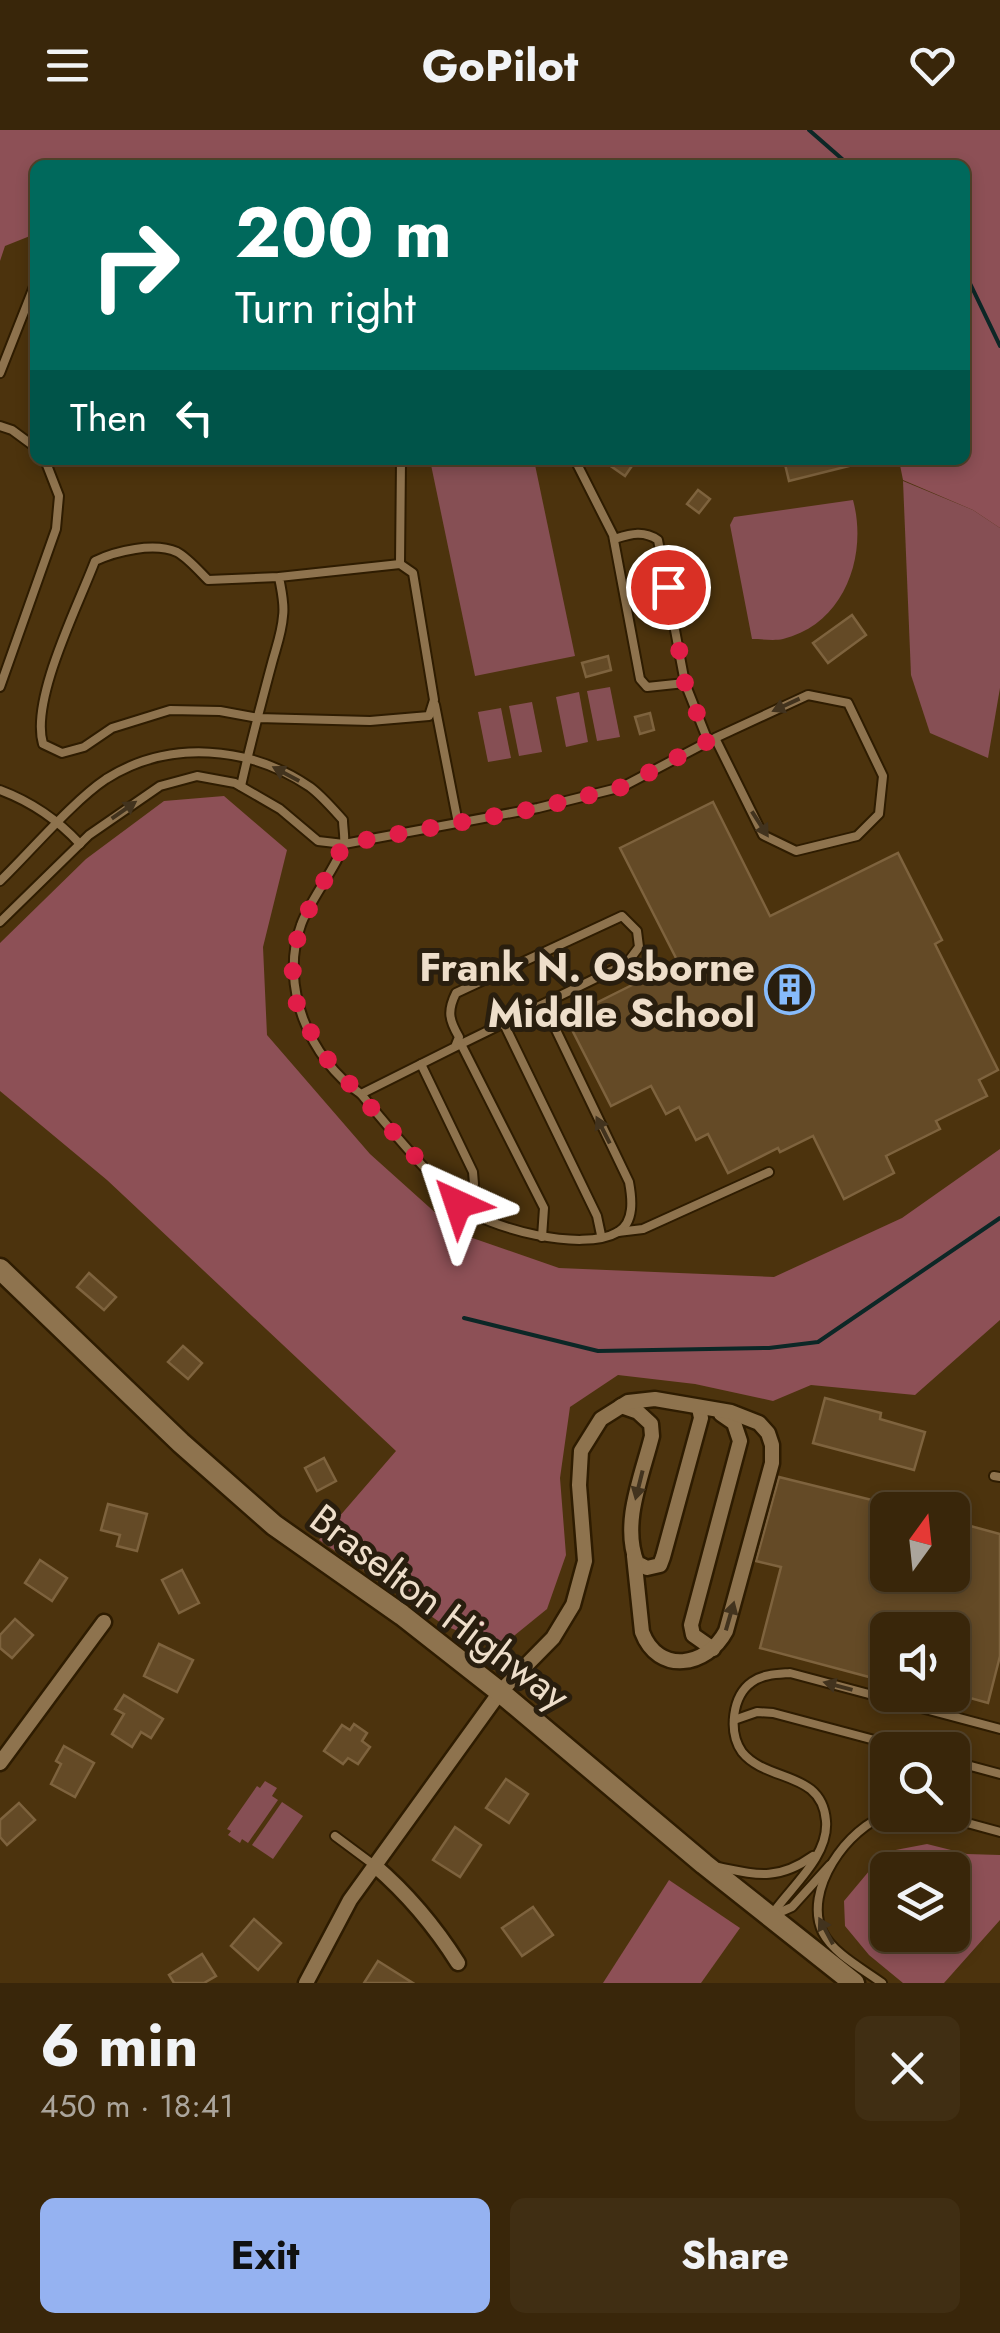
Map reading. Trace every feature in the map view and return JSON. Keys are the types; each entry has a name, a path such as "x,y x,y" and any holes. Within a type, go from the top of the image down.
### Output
{"main road":[{"name":"Braselton Highway","path":"0,1269 181,1443 274,1525 500,1692 704,1864 854,1983"}],"street":[{"path":"306,1983 350,1900 374,1865 500,1692 553,1638 573,1605 585,1561 579,1485 581,1450 601,1419 621,1406 628,1402 655,1399 724,1411 759,1422 768,1433 772,1463 726,1632 704,1657 688,1661 672,1660 646,1643 631,1522 652,1436 650,1424 638,1412 621,1406"},
{"path":"634,1556 637,1563 647,1568 660,1564 701,1418 699,1408"},
{"path":"714,1649 693,1635 690,1625 740,1441 724,1411"},
{"path":"0,1763 104,1622"},
{"path":"374,1865 407,1893 458,1964"}],"lane":[{"path":"0,373 30,297"},
{"path":"0,426 30,444"},
{"path":"0,687 56,529 58,496 47,465"},
{"path":"400,564 401,465"},
{"path":"577,465 614,539 640,679 648,687 685,683"},
{"path":"0,922 80,844 130,804 160,786 196,776 240,786 280,810 318,841 344,844 538,808 622,787 712,740 808,696 848,703 883,776 878,814 857,836 796,851 764,835 712,740 685,683 658,540 649,534 635,533 614,539"},
{"path":"434,700 429,716 370,721 258,718 220,710 170,710 112,728 84,747 62,753 43,744 38,727 44,694 95,562 108,555 159,547 180,553 208,580 400,564 413,573 458,822"},
{"path":"240,786 284,616 280,577"},
{"path":"0,881 106,780 151,760 192,752 234,754 277,768 314,789 343,820 344,844 300,926 292,965 297,1005 321,1052 348,1086 361,1094 460,1206 504,1227 542,1237 584,1239 643,1229 769,1172"},
{"path":"0,790 26,800 60,822 80,844"},
{"path":"361,1094 421,1064 458,1046 544,1005 627,964 639,947 637,931 622,916 456,993 450,1006 449,1020 459,1037 458,1046 544,1208 542,1237"},
{"path":"544,1005 629,1182 632,1202 628,1220 618,1232"},
{"path":"504,1024 597,1216 600,1235"},
{"path":"421,1064 473,1172 474,1184 460,1206"},
{"path":"770,1917 816,1853 826,1828 822,1804 805,1783 755,1764 740,1750 734,1734 737,1702 752,1682 768,1674 790,1673 1000,1729"},
{"path":"734,1720 758,1712 773,1712 870,1739"},
{"path":"970,1766 1000,1774"},
{"path":"970,1824 1000,1832"},
{"path":"870,1826 857,1834 836,1860 823,1881 818,1910 821,1928 831,1944 882,1983"},
{"path":"335,1836 374,1865"},
{"path":"704,1864 776,1875 790,1871 816,1853"},
{"path":"770,1917 792,1907 836,1860"}],"shaded area":[{"path":"0,130 1000,130 1000,528 973,510 903,480 900,465 970,465 970,160 30,160 30,236 5,246 0,261"},
{"path":"431,465 535,465 575,656 475,676"},
{"path":"903,481 973,510 1000,528 1000,688 988,758 930,733 911,675"},
{"path":"853,500 857,521 854,564 836,603 804,631 779,640 752,639 730,525 734,517"},
{"path":"610,687 620,737 597,741 587,691"},
{"path":"579,692 588,742 566,747 556,697"},
{"path":"532,702 542,752 519,756 509,706"},
{"path":"501,708 511,758 488,762 478,712"},
{"path":"224,796 287,850 263,947 267,1035 370,1154 458,1233 559,1268 774,1277 902,1218 1000,1149 1000,1320 915,1395 811,1385 773,1401 695,1384 618,1375 570,1407 560,1478 566,1555 547,1609 515,1635 505,1652 444,1625 319,1540 396,1451 107,1180 0,1091 0,943 86,859 164,801"},
{"path":"265,1781 277,1788 272,1796 278,1800 248,1843 242,1839 240,1843 228,1835 231,1831 227,1829 257,1786 260,1788"},
{"path":"282,1802 303,1816 273,1859 252,1845"},
{"path":"927,1844 959,1852 885,1852"},
{"path":"970,1854 1000,1855 1000,1920 944,1983 903,1983 869,1955 845,1926 844,1901 870,1870 870,1952 970,1952"},
{"path":"669,1880 740,1928 701,1983 603,1983"}],"building":[{"path":"609,465 633,465 625,476"},
{"path":"785,465 853,465 789,481"},
{"path":"698,490 710,499 699,513 687,504"},
{"path":"852,615 866,635 828,663 813,643"},
{"path":"608,656 611,670 586,677 582,663"},
{"path":"650,713 654,730 640,734 635,717"},
{"name":"Frank N. Osborne Middle School","path":"713,802 770,916 898,853 942,940 935,944 998,1070 979,1080 987,1096 936,1121 940,1129 886,1156 894,1173 844,1199 813,1136 728,1173 708,1134 696,1140 679,1107 666,1114 651,1086 611,1106 566,1018 678,962 620,848"},
{"path":"89,1273 116,1297 104,1310 77,1287"},
{"path":"183,1346 202,1363 188,1379 168,1362"},
{"path":"825,1398 881,1413 880,1419 925,1432 914,1470 813,1443"},
{"path":"324,1458 336,1481 317,1491 305,1468"},
{"path":"779,1477 870,1500 870,1592 970,1592 970,1526 1000,1534 1000,1656 988,1703 970,1698 970,1612 870,1612 870,1677 760,1648 781,1567 756,1561"},
{"path":"108,1504 147,1514 137,1551 117,1546 120,1535 101,1530"},
{"path":"40,1560 67,1578 52,1601 25,1583"},
{"path":"182,1570 199,1603 179,1613 162,1580"},
{"path":"15,1619 33,1635 12,1658 0,1648 0,1635"},
{"path":"159,1644 193,1660 177,1692 144,1676"},
{"path":"124,1695 163,1719 151,1738 141,1732 132,1747 112,1734 124,1714 115,1709"},
{"path":"354,1724 367,1733 362,1741 370,1747 358,1764 348,1758 343,1764 324,1751 342,1725 350,1730"},
{"path":"64,1746 94,1763 75,1797 51,1784"},
{"path":"506,1779 528,1794 509,1823 486,1808"},
{"path":"19,1803 35,1820 7,1845 0,1837 0,1820"},
{"path":"455,1827 481,1845 460,1877 433,1860"},
{"path":"533,1907 553,1935 522,1956 502,1928"},
{"path":"254,1919 281,1943 258,1970 231,1946"},
{"path":"202,1954 216,1976 204,1983 174,1983 169,1975"},
{"path":"378,1961 413,1983 364,1983"}],"waterway":[{"path":"809,130 843,160"},
{"path":"970,283 1000,346"},
{"path":"464,1318 598,1351 769,1348 818,1342 1000,1218"}],"place":[{"name":"Frank N. Osborne Middle School","path":"790,990"}],"route":[{"path":"458,1204 321,1052 297,1005 292,965 300,926 344,844 538,808 622,787 708,741 685,683 668,587"}]}
